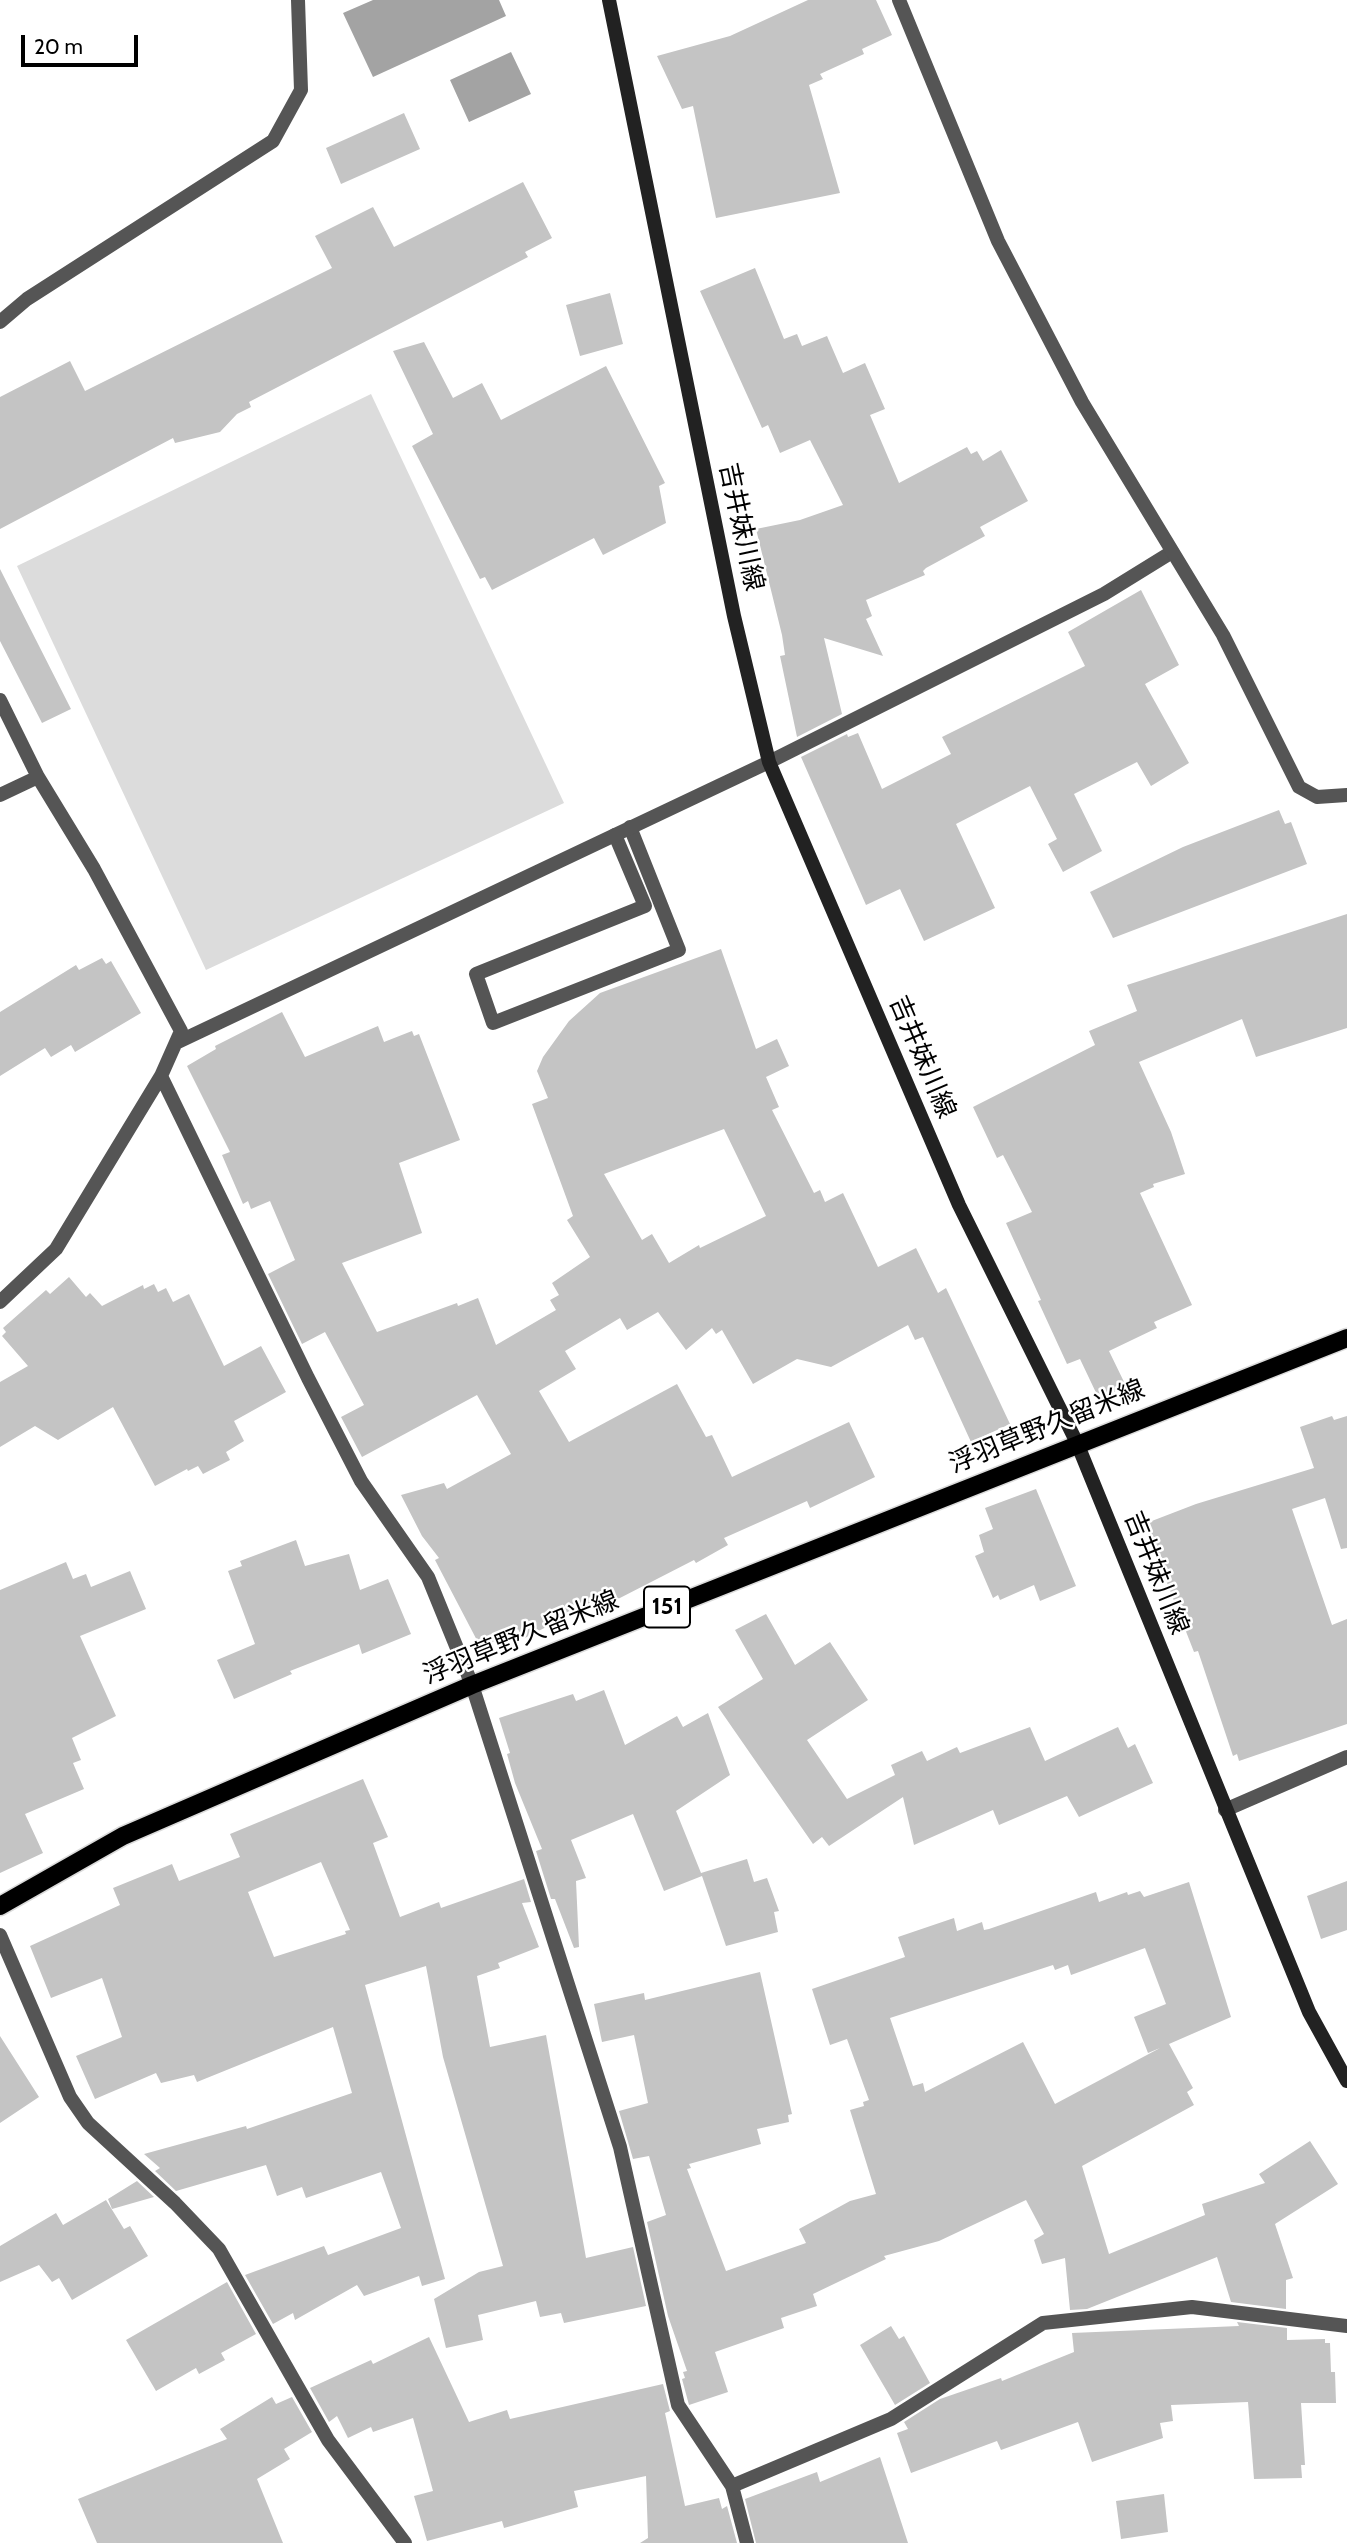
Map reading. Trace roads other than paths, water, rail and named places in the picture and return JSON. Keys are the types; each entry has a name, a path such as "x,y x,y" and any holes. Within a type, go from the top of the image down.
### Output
{"main road":[{"name":"吉井妹川線","path":"609,0 734,616 769,762 959,1205 1077,1443 1309,2012 1347,2081"},
{"name":"浮羽草野久留米線","path":"0,1906 123,1836 472,1685 1347,1338"}],"street":[{"path":"0,322 27,299 273,141 301,90 298,0"},
{"path":"899,0 998,242 1082,402 1223,635 1299,787 1317,797 1347,795"},
{"path":"178,1042 769,762 1104,594 1172,552"},
{"path":"0,700 38,777 93,869 181,1031 161,1076 56,1249 0,1302"},
{"path":"0,795 38,777"},
{"path":"615,835 645,906 476,974 493,1023 679,950 630,827"},
{"path":"161,1076 361,1482 428,1577 472,1685 620,2147 678,2405 732,2486 747,2543"},
{"path":"1225,1810 1347,1758"},
{"path":"0,1935 70,2097 88,2123 175,2203 219,2249 328,2440 405,2543"},
{"path":"732,2486 891,2419 1043,2323 1192,2307 1347,2326"}]}
